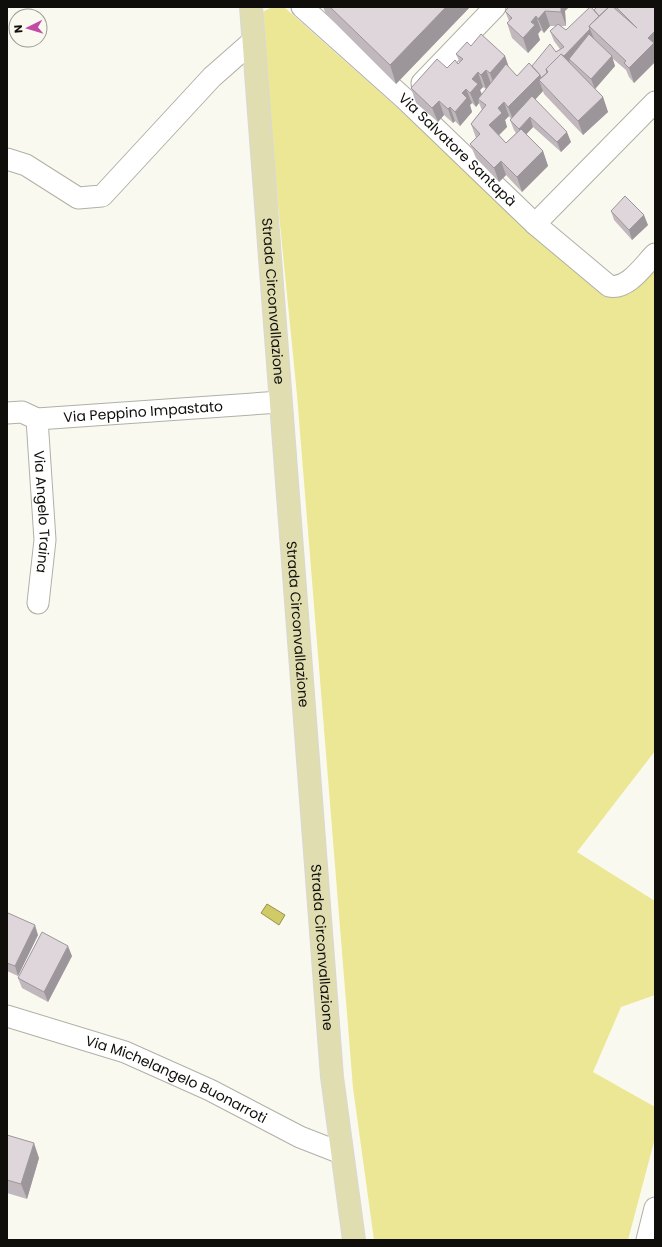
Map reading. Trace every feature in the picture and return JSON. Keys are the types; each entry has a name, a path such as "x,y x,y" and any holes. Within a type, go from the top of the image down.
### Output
{"main road":[{"name":"Strada Circonvallazione","path":"251,7 332,1077 341,1153 354,1240"}],"street":[{"name":"Via Salvatore Santapà","path":"302,7 406,100 535,224 609,286 616,288 624,285 655,254"},
{"path":"406,100 495,7"},
{"path":"7,159 26,165 78,198 102,196 212,77 253,41"},
{"path":"535,224 655,102"},
{"name":"Via Peppino Impastato","path":"7,412 22,412 37,419 280,402"},
{"name":"Via Angelo Traina","path":"37,419 44,540 38,603"},
{"name":"Via Michelangelo Buonarroti","path":"7,1016 125,1052 210,1090 300,1137 341,1153"},
{"path":"647,1240 655,1208"}],"shaded area":[{"path":"272,7 284,7 572,263 616,295 630,294 655,269 655,751 577,852 655,901 655,995 621,1007 593,1072 655,1107 655,1138 628,1240 374,1240 353,1088 297,395 259,14"},
{"path":"267,904 285,915 279,925 261,913"}],"building":[{"path":"330,7 446,7 390,65"},
{"path":"509,7 561,7 561,12 545,11 538,19 536,16 531,22 535,25 523,38 507,23 512,18 505,11"},
{"path":"590,7 599,16 589,26 590,29 564,56 561,54 546,69 547,73 541,78 532,66 550,44 556,52 564,47 550,31 558,24 566,30"},
{"path":"597,7 609,7 599,16 594,10"},
{"path":"609,7 613,7 637,28 616,7 655,7 655,31 648,38 654,43 629,68 624,63 626,61 589,26"},
{"path":"481,34 505,56 490,73 486,70 481,75 478,72 472,79 478,84 470,93 466,89 462,93 467,98 455,112 450,107 448,109 439,101 432,108 411,88 437,59 447,68 455,60 458,64 463,59 456,54 467,42 471,46"},
{"path":"589,34 612,56 591,79 569,59"},
{"path":"561,54 603,97 578,121 539,80 548,72 546,69"},
{"path":"529,63 540,75 508,107 504,102 498,108 502,113 489,125 506,143 521,129 543,151 517,177 501,161 494,168 470,144 480,134 471,124 486,105 478,99 506,64 517,76"},
{"path":"532,96 567,132 557,142 530,117 519,129 510,120"},
{"path":"625,196 644,215 629,230 611,211"},
{"path":"8,913 35,925 15,966 7,963"},
{"path":"42,932 68,946 44,992 18,978"},
{"path":"7,1135 34,1143 21,1184 7,1180"}]}
